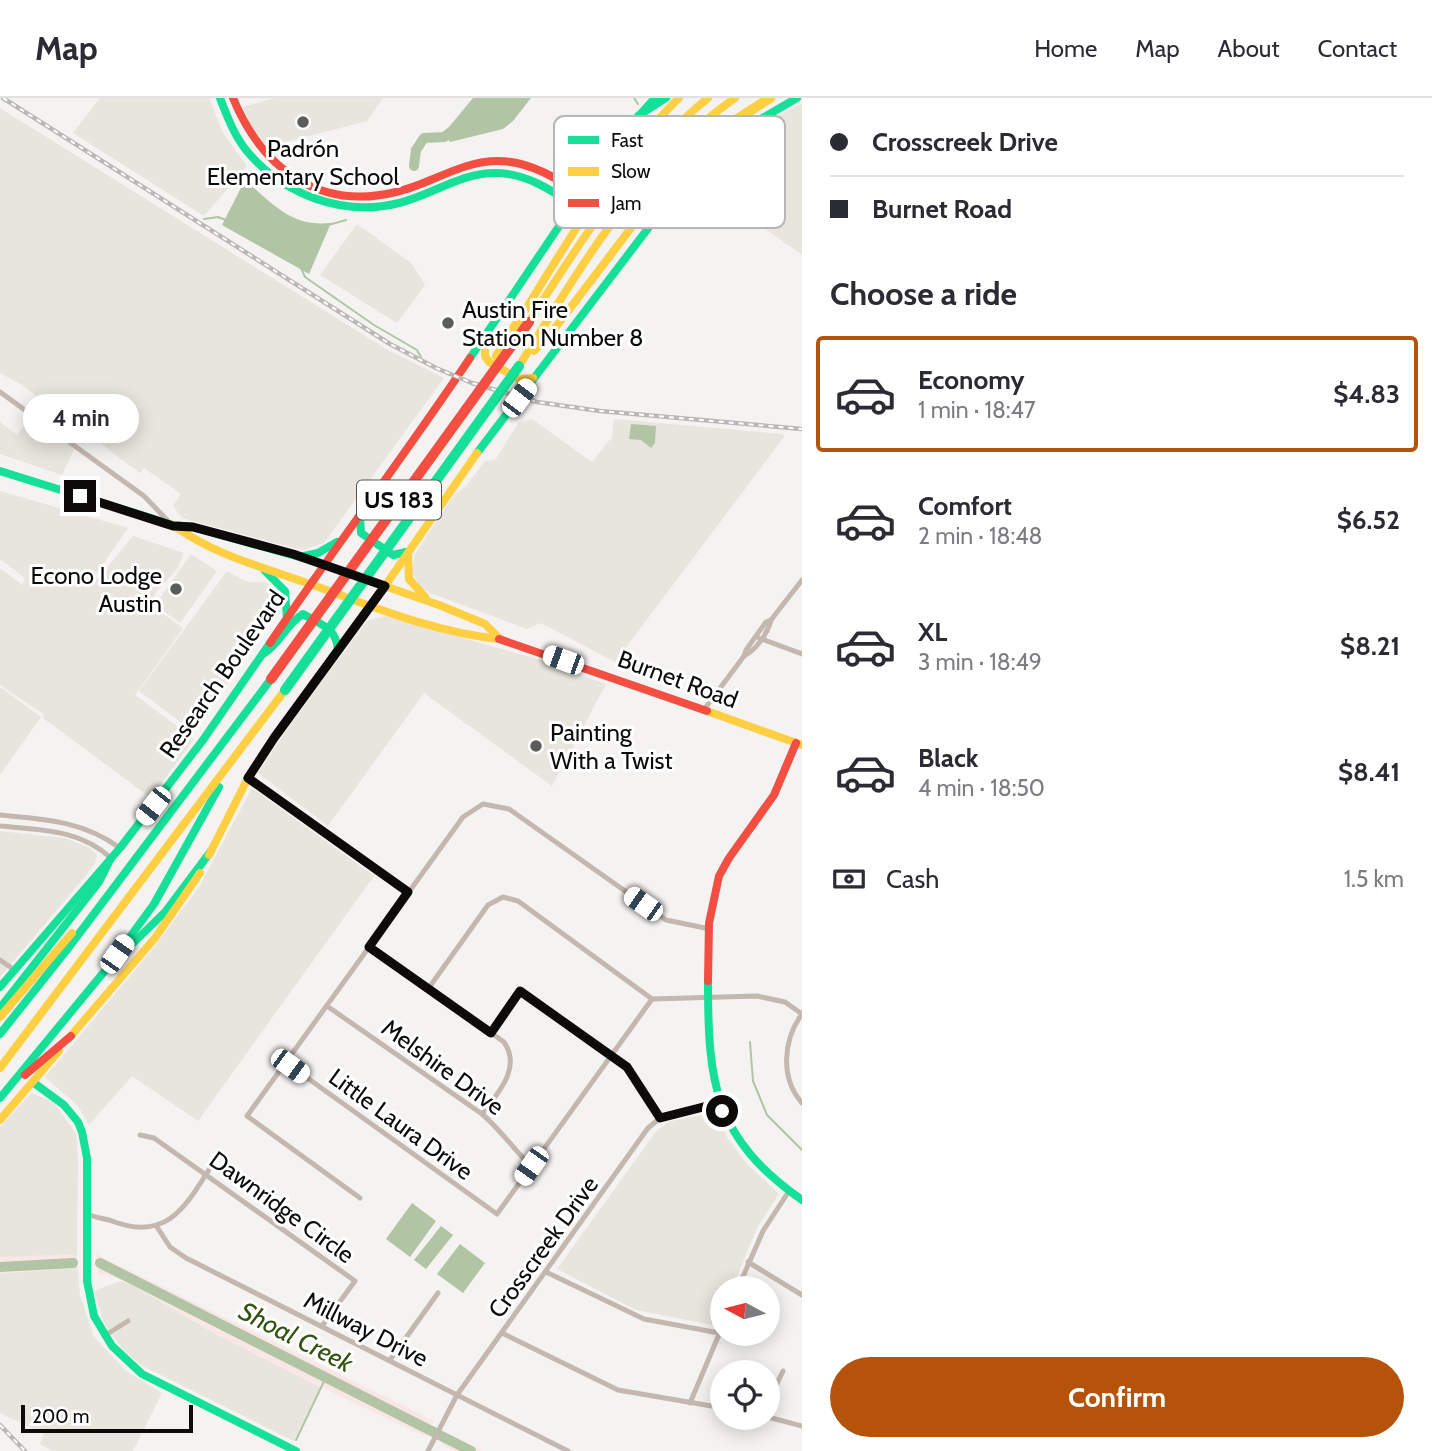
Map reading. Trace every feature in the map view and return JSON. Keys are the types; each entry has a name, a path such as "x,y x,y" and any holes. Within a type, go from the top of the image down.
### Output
{"main road":[{"path":"220,98 231,125 250,145 278,167 299,181 363,202 393,198 458,179 495,173 517,175 537,182 554,193"},
{"path":"233,98 250,145"},
{"name":"Research Boulevard","path":"639,116 655,98"},
{"path":"639,116 666,98"},
{"path":"660,116 679,98"},
{"name":"US 183","path":"686,116 708,98"},
{"path":"709,116 735,98"},
{"path":"742,116 764,98"},
{"path":"740,116 771,98"},
{"path":"765,116 797,98"},
{"path":"393,198 468,165 496,161 519,163 554,178"},
{"name":"Research Boulevard","path":"0,987 120,848 203,740 324,564 403,457 558,228"},
{"path":"525,319 578,228"},
{"name":"US 183","path":"0,1034 271,679 485,382 588,228"},
{"path":"546,333 609,228"},
{"path":"546,333 629,228"},
{"path":"0,1120 153,941 190,891 248,778 274,738 385,586 456,481 647,228"},
{"name":"US 183","path":"0,1068 94,947 285,690 519,366 546,333"},
{"path":"486,335 484,348 489,362 519,379 534,377"},
{"name":"Burnet Road","path":"0,471 173,526 193,527 324,564 485,624 500,639"},
{"path":"360,515 361,533 393,555 408,551"},
{"name":"Burnet Road","path":"173,526 188,538 370,606 477,638 500,639 799,744"},
{"path":"300,556 318,553 342,539"},
{"path":"408,551 408,579 415,589 433,603"},
{"path":"260,567 282,584 286,591 287,619"},
{"path":"262,654 273,650 296,617 303,614 332,631 337,638 338,650"},
{"path":"799,744 774,796 720,874 714,892 710,929 709,997 711,1058 719,1103 732,1130 754,1161 802,1200"},
{"path":"0,1098 108,967 154,904 235,757"},
{"path":"108,967 166,911 211,851"},
{"path":"0,1008 99,882 111,858"},
{"path":"0,1017 112,890"},
{"path":"0,1098 71,1036"},
{"path":"34,1083 62,1101 74,1114 81,1128 87,1158 87,1293 95,1320 104,1335 122,1358 142,1374 296,1451"}],"street":[{"path":"1,395 144,496 173,526"},
{"path":"703,710 744,656 749,654 759,637 769,628 771,620 802,580"},
{"path":"759,637 802,654"},
{"path":"248,778 408,892"},
{"path":"360,1198 247,1116 463,817 483,804 509,809 666,920 710,929"},
{"path":"0,815 75,824 107,838 120,848"},
{"path":"0,826 48,830 74,836 99,847 111,858"},
{"path":"428,989 488,905 503,897 518,901 652,999 769,998 785,1002 802,1014 788,1038 786,1051 790,1081 802,1103"},
{"path":"369,947 504,1042 510,1051 511,1065 507,1080 482,1114"},
{"path":"0,960 13,969"},
{"path":"491,1033 520,991 627,1067 660,1118 719,1103"},
{"path":"531,1166 652,999"},
{"name":"Melshire Drive","path":"327,1006 482,1114 498,1127 513,1149 531,1166"},
{"name":"Little Laura Drive","path":"285,1062 497,1214 531,1166"},
{"name":"Crosscreek Drive","path":"428,1451 457,1395 648,1128 660,1118"},
{"name":"Dawnridge Circle","path":"140,1135 154,1138 355,1281 321,1326"},
{"path":"86,1213 132,1227 157,1227 180,1210 220,1153"},
{"path":"743,1276 763,1231 789,1191"},
{"name":"Millway Drive","path":"157,1227 170,1247 186,1258 568,1451"},
{"path":"748,1262 802,1295"},
{"path":"546,1272 644,1319 710,1332"},
{"path":"390,1360 438,1293"},
{"path":"104,1335 128,1321"},
{"path":"502,1333 618,1390 710,1406"},
{"path":"690,1403 714,1346"},
{"path":"780,1377 783,1371"},
{"path":"780,1420 802,1426"}],"shaded area":[{"path":"100,98 209,98 223,133 247,166 204,216 73,133"},
{"name":"Padrón Elementary School","path":"275,98 383,98 367,121 267,147 250,124 243,107"},
{"path":"473,98 531,98 503,129 450,142 444,133"},
{"path":"802,103 802,255 764,228 785,228 785,116 779,116"},
{"path":"0,108 386,349 444,378 324,543 302,550 182,518 173,506 181,494 144,468 140,473 22,385 0,373"},
{"path":"245,180 274,205 294,217 317,223 331,223 309,274 222,225"},
{"path":"357,224 412,264 425,285 397,323 320,275"},
{"path":"30,418 74,449 62,475 0,454 0,422 17,435"},
{"path":"532,419 592,462 612,437 614,419 783,434 784,437 615,662 541,623 527,629 430,593 420,587 412,572 415,554 454,495 466,486 485,461 495,460 519,422"},
{"path":"631,424 656,426 655,443 651,448 641,440 629,439"},
{"path":"0,491 128,528 88,586 103,573 133,536 184,553 178,568 149,604 183,628 135,695 194,739 151,798 43,718 43,714 0,685 0,568 22,585 25,578 0,559"},
{"path":"191,554 217,571 180,623 155,605"},
{"path":"227,571 245,581 267,583 278,595 276,612 194,732 139,691"},
{"path":"385,616 534,658 606,684 552,786 424,693 328,826 258,773 367,621"},
{"path":"0,687 41,717 0,775"},
{"path":"252,788 374,876 198,1121 132,1076 89,1125 78,1106 45,1077 152,950 199,887"},
{"path":"0,831 65,838 90,848 97,855 89,872 0,977"},
{"path":"31,1093 53,1102 76,1133 77,1260 80,1295 94,1337 126,1371 162,1393 133,1451 52,1451 40,1444 44,1434 0,1413 0,1127"},
{"path":"717,1114 728,1139 748,1165 779,1194 757,1228 737,1276 710,1276 710,1325 636,1310 557,1269 657,1130 671,1121"},
{"path":"412,1203 436,1221 410,1257 386,1239"},
{"path":"441,1226 453,1235 426,1269 414,1260"},
{"path":"460,1244 485,1263 463,1293 437,1274"},
{"path":"74,1254 75,1268 0,1274 0,1257"},
{"path":"96,1254 434,1421 426,1437 262,1357 133,1286 114,1277 98,1275"},
{"path":"120,1281 320,1387 294,1441 141,1365 123,1350 104,1323 94,1291"},
{"path":"447,1433 483,1451 454,1451 442,1445"}],"waterway":[{"path":"634,98 638,104"},
{"path":"414,166 416,150 424,138 444,137 456,128"},
{"path":"204,219 218,217 226,220"},
{"path":"328,225 346,220"},
{"path":"301,268 305,277 374,325 417,350 421,357"},
{"path":"750,1042 753,1081 767,1115 802,1150"},
{"name":"Shoal Creek","path":"0,1267 73,1263"},
{"name":"Shoal Creek","path":"100,1263 471,1451"},
{"path":"296,1440 326,1377"}],"railway":[{"path":"3,98 390,344 472,383 537,402 600,411 802,429"},
{"path":"0,1425 25,1451"}],"traffic: fast":[{"path":"220,98 238,138 261,166 278,179 315,199 357,207 378,207 411,199 458,180 495,173 527,179 554,193"},
{"path":"639,116 655,98"},
{"path":"638,116 666,98"},
{"path":"766,116 797,98"},
{"path":"470,358 558,228"},
{"path":"477,453 648,228"},
{"path":"285,690 519,366"},
{"path":"0,471 173,525 193,527 310,560"},
{"path":"360,518 361,533 393,555 406,552"},
{"path":"304,556 318,553 337,542"},
{"path":"265,571 285,591 287,619"},
{"path":"263,654 303,614 331,631 338,650"},
{"path":"0,987 120,848 203,740 270,643"},
{"path":"0,1034 271,679"},
{"path":"0,1098 108,967 154,904 219,787"},
{"path":"125,951 166,911 211,851"},
{"path":"0,1008 99,882 111,858"},
{"path":"708,981 710,1050 722,1106 734,1131 750,1154 802,1200"},
{"path":"34,1083 64,1105 78,1122 82,1132 87,1158 87,1281 94,1316 112,1346 142,1374 296,1451"}],"traffic: slow":[{"path":"662,116 679,98"},
{"path":"688,116 708,98"},
{"path":"712,116 735,98"},
{"path":"742,116 770,98"},
{"path":"521,317 576,228"},
{"path":"529,322 591,228"},
{"path":"519,366 608,228"},
{"path":"534,351 549,336 631,228"},
{"path":"497,356 521,317"},
{"path":"485,338 485,356 489,362 519,379 533,378"},
{"path":"209,855 248,778 274,738 385,586 477,453"},
{"path":"173,525 205,544 239,559 379,609 450,631 499,639"},
{"path":"408,555 409,579 425,597"},
{"path":"310,560 485,624 500,639"},
{"path":"0,1068 285,690"},
{"path":"707,711 802,745"},
{"path":"69,1038 155,938 200,873"},
{"path":"0,1017 72,933"},
{"path":"0,1120 59,1051"}],"traffic: jam":[{"path":"233,98 245,123 277,164 318,189 342,195 368,196 396,192 484,162 521,164 554,178"},
{"path":"271,679 529,322"},
{"path":"270,643 470,358"},
{"path":"499,639 707,711"},
{"path":"708,981 709,923 719,876 774,795 796,743"},
{"path":"25,1075 71,1036"}],"place":[{"name":"Padrón Elementary School","path":"303,122"},
{"name":"Austin Fire Station Number 8","path":"448,323"},
{"name":"Econo Lodge Austin","path":"176,589"},
{"name":"Painting With a Twist","path":"536,746"}],"route":[{"path":"80,496 173,526 193,527 293,554 385,586 248,778 408,892 369,947 491,1033 520,991 627,1067 660,1118 719,1103 722,1111"}]}
